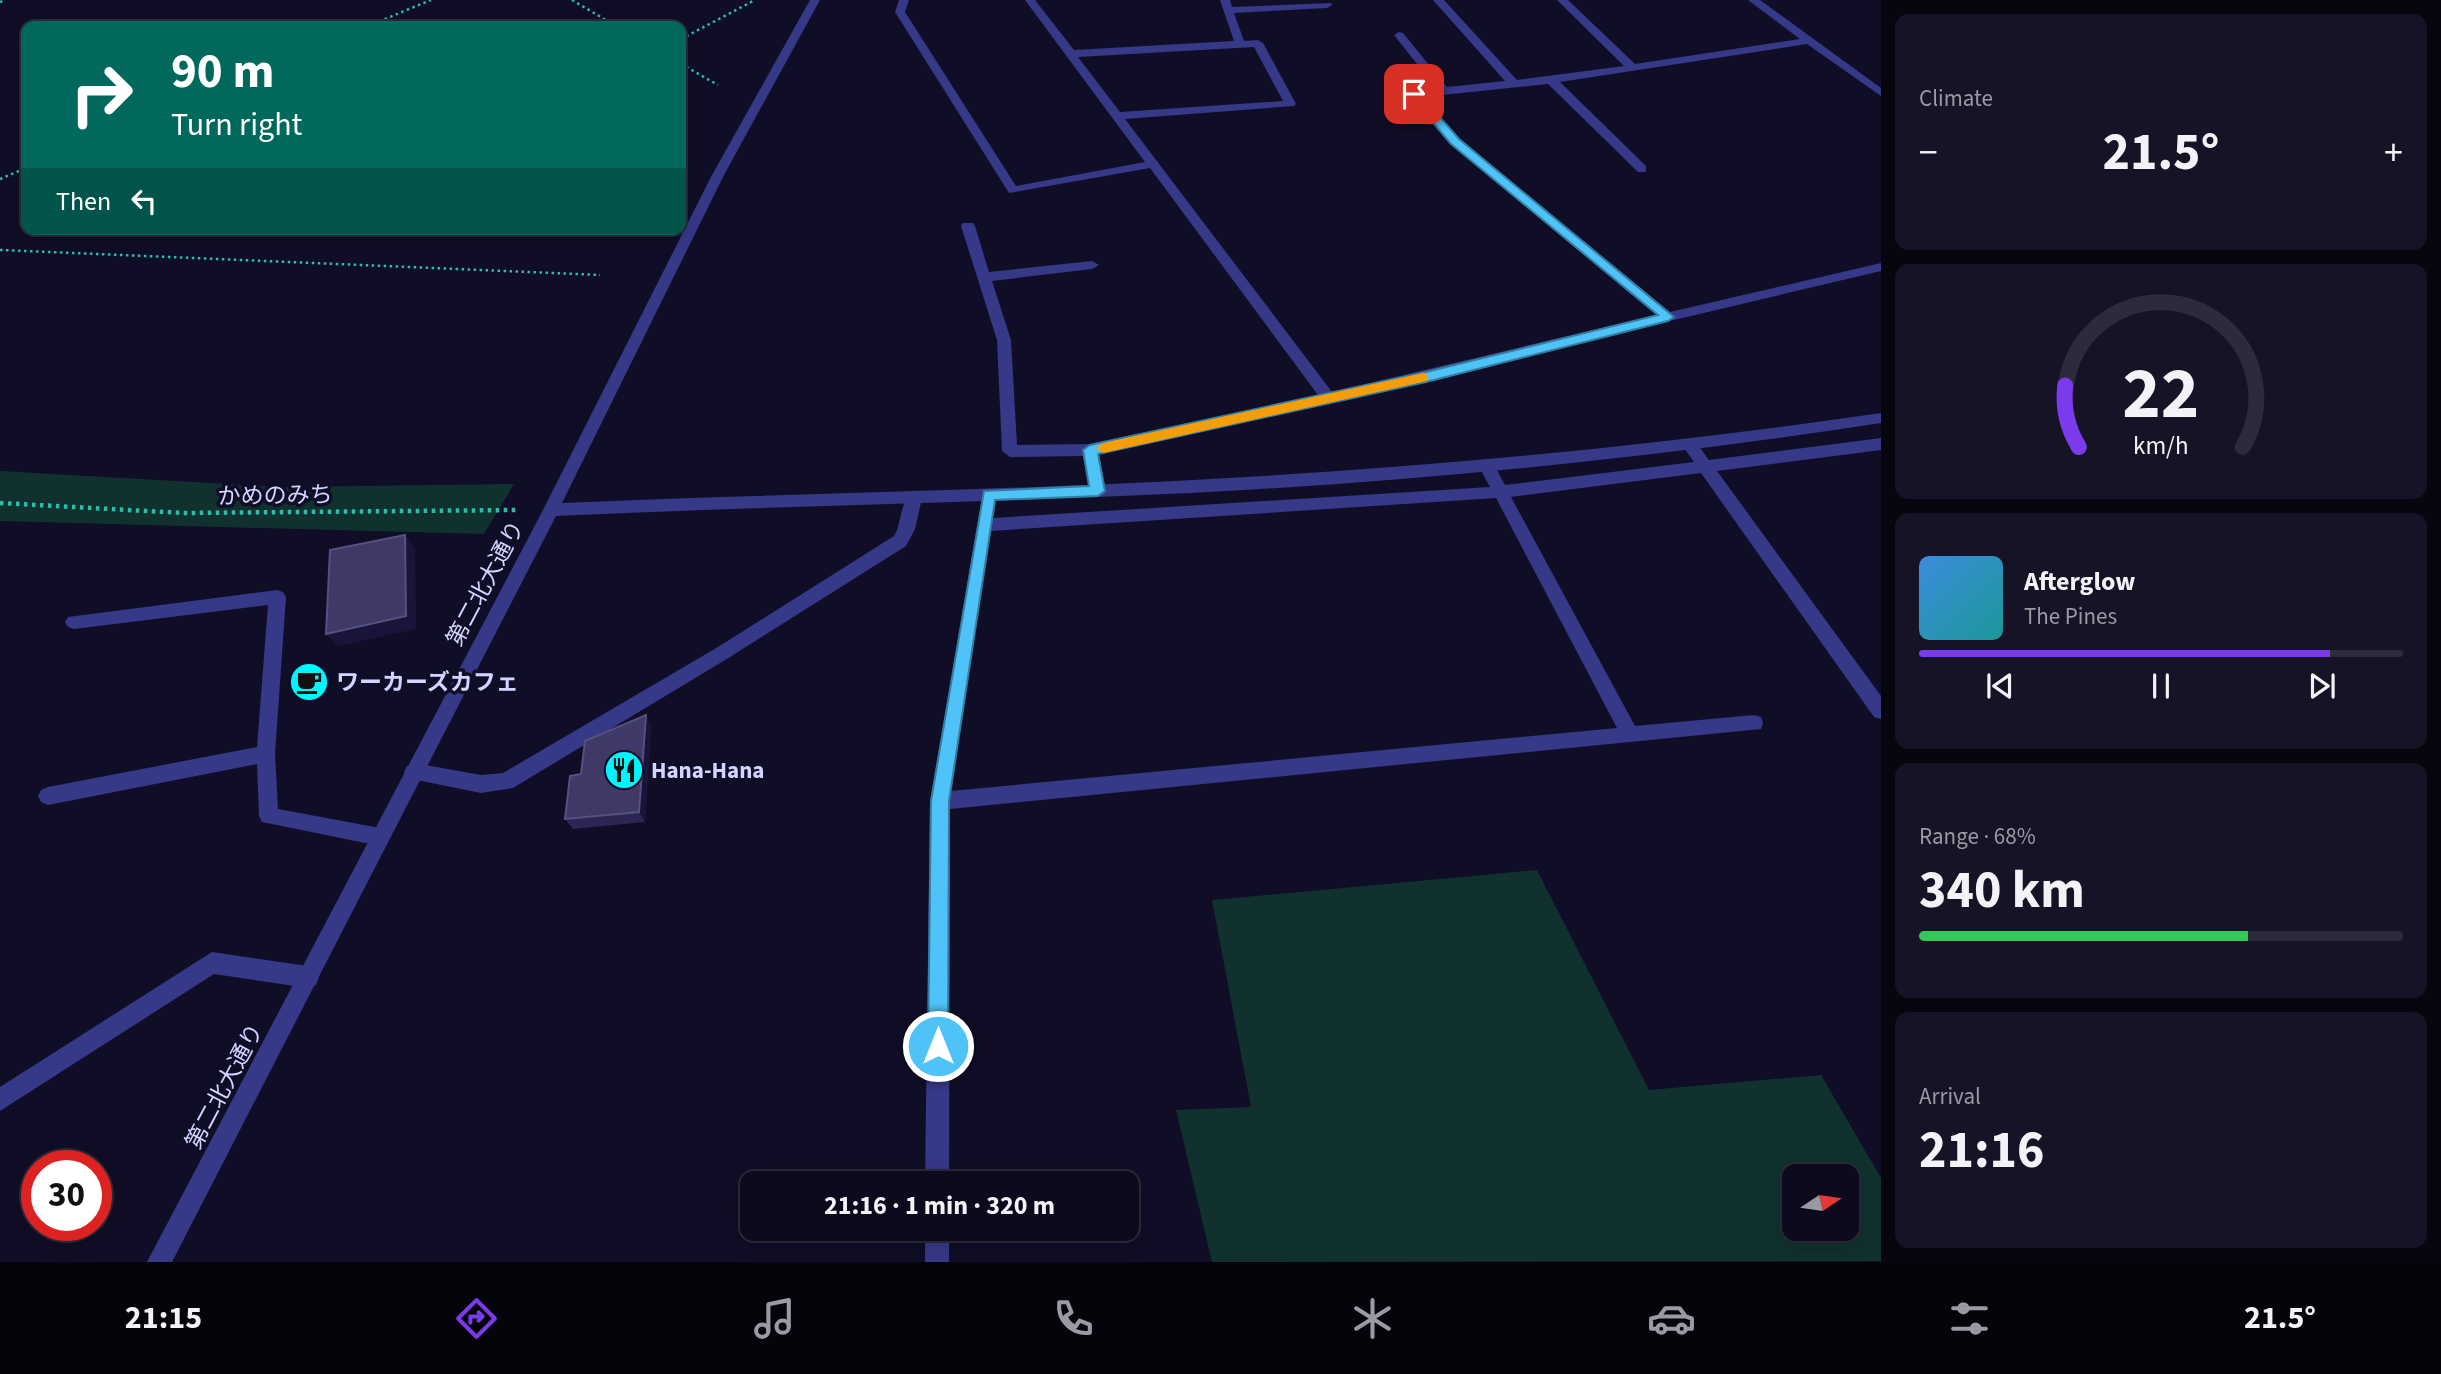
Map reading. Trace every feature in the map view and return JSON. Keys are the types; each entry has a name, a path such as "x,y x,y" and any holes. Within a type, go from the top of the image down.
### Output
{"street":[{"name":"第二北大通り","path":"159,1262 551,510 718,175 815,0"},
{"path":"904,0 900,12 1013,190 1153,164"},
{"path":"1030,0 1328,397"},
{"path":"1438,0 1514,84"},
{"path":"1562,0 1633,68"},
{"path":"1754,0 1881,93"},
{"path":"1240,44 1226,5 1327,5"},
{"path":"1399,35 1444,91"},
{"path":"1668,317 1455,141 1414,94 1551,80 1808,41"},
{"path":"1070,54 1258,43 1290,104 1117,116"},
{"path":"1551,80 1642,169"},
{"path":"968,226 1004,340 1010,451 1090,450 1426,377 1881,267"},
{"path":"984,277 1091,265"},
{"path":"551,510 1098,491 1486,465 1690,445 1881,418"},
{"path":"984,525 1502,492 1881,444"},
{"path":"1690,445 1881,711"},
{"path":"1090,450 1098,491"},
{"path":"1486,465 1630,735"},
{"path":"937,1171 940,801 989,495"},
{"path":"414,772 481,784 506,782 724,652 900,541 907,529 914,498"},
{"path":"74,622 277,597 267,754 269,816 380,836"},
{"path":"940,801 1754,723"},
{"path":"48,796 267,754"},
{"path":"0,1100 212,963 309,978"},
{"path":"937,1241 937,1262"}],"path":[{"path":"0,2 5,0"},
{"path":"380,21 431,0"},
{"path":"572,0 608,21"},
{"path":"686,36 755,0"},
{"path":"686,68 718,85"},
{"path":"0,179 21,170"},
{"path":"0,250 600,275"},
{"name":"かめのみち","path":"0,503 184,513 551,510"}],"green space":[{"path":"0,471 281,487 514,484 484,534 0,521"},
{"path":"1537,870 1649,1090 1821,1075 1881,1178 1881,1261 1212,1262 1176,1110 1251,1107 1212,900"}],"building":[{"path":"405,535 406,616 326,634 330,550"},
{"path":"646,715 639,812 565,819 570,776 581,774 585,741"}],"slow traffic":[{"path":"1103,448 1423,378"}],"place":[{"name":"ワーカーズカフェ","path":"309,682"},
{"name":"Hana-Hana","path":"624,770"}],"route":[{"path":"938,1046 940,801 989,495 1098,491 1090,450 1426,377 1488,359 1668,317 1455,141 1414,94"}]}
